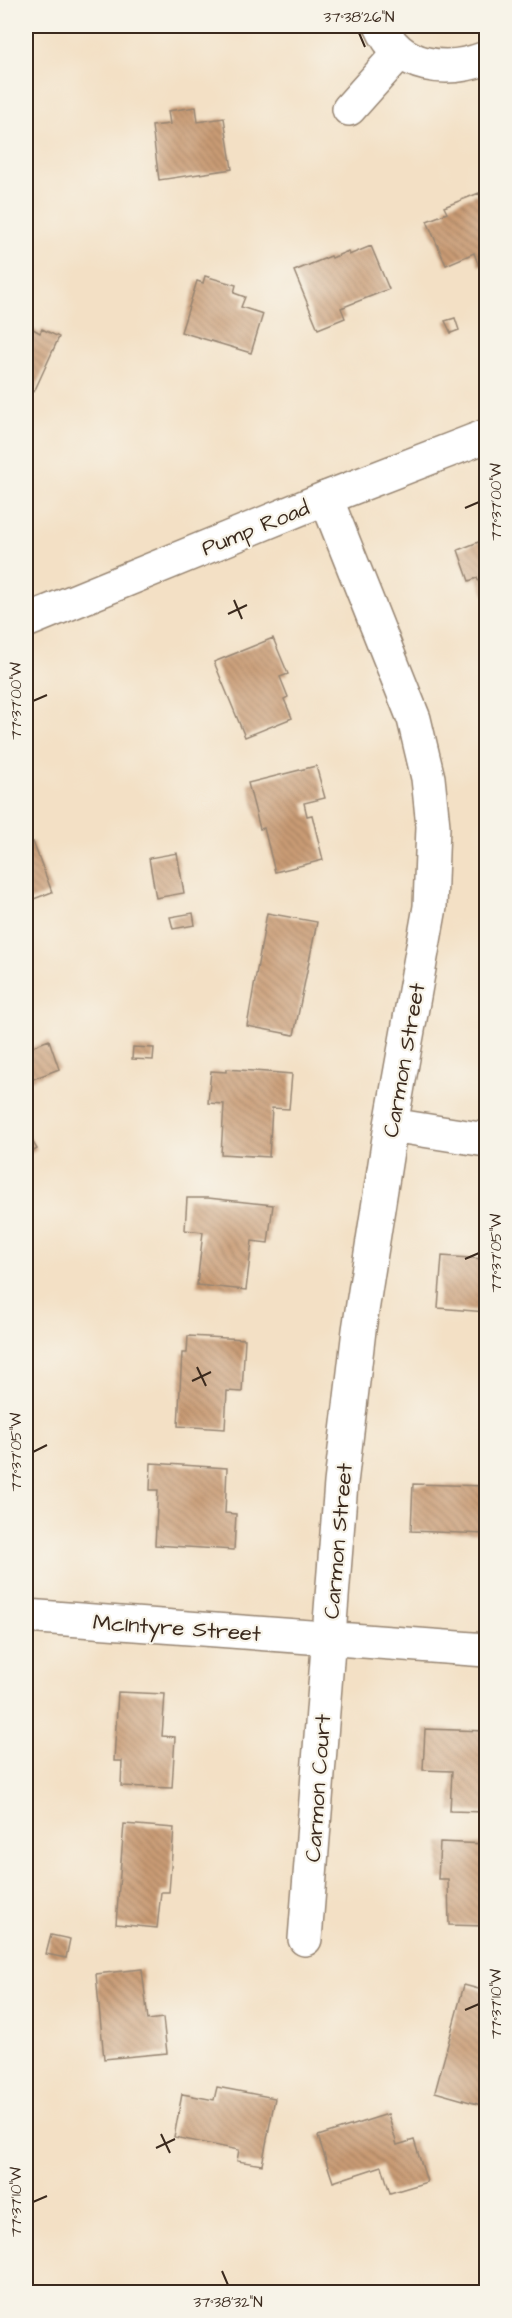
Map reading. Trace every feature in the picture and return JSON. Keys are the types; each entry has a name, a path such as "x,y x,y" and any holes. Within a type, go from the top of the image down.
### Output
{"street":[{"path":"381,26 386,38 399,52 411,60 448,67 470,64 486,58"},
{"path":"349,110 399,52"},
{"name":"Pump Road","path":"26,621 326,498 486,436"},
{"name":"Carmon Street","path":"326,498 414,719 428,778 434,826 430,907 391,1125 359,1330 341,1483 328,1638"},
{"path":"391,1125 486,1140"},
{"name":"McIntyre Street","path":"26,1616 486,1650"},
{"name":"Carmon Court","path":"305,1939 328,1638"}],"building":[{"path":"196,26 241,26 241,28 197,33"},
{"path":"196,107 198,122 224,118 232,169 159,180 152,126 170,124 168,111"},
{"path":"479,193 481,198 486,195 486,262 479,266 474,253 446,265 427,221 447,213 444,207"},
{"path":"371,246 389,289 341,308 345,318 318,329 294,271 331,256 332,258 348,251 349,255"},
{"path":"205,276 236,285 234,293 245,297 241,307 263,314 251,353 181,332 197,281 203,283"},
{"path":"455,318 459,330 451,333 445,321"},
{"path":"26,325 40,333 42,329 59,337 34,392 26,387"},
{"path":"486,539 485,596 477,578 469,581 458,550"},
{"path":"273,638 288,674 280,677 288,697 284,699 292,718 245,737 214,662"},
{"path":"316,766 325,798 304,803 307,816 312,815 323,860 275,872 264,828 260,829 248,783"},
{"path":"33,842 52,892 26,902 26,844"},
{"path":"177,853 184,893 156,898 149,858"},
{"path":"193,913 195,925 173,929 170,917"},
{"path":"267,913 317,922 294,1035 247,1026"},
{"path":"49,1040 59,1069 28,1081 26,1049"},
{"path":"133,1047 154,1048 153,1060 132,1059"},
{"path":"226,1069 292,1074 289,1109 272,1108 269,1157 221,1154 224,1104 208,1103 211,1071 226,1072"},
{"path":"26,1131 37,1149 26,1156"},
{"path":"187,1198 273,1205 268,1243 252,1241 246,1290 197,1285 203,1232 185,1230"},
{"path":"484,1247 486,1247 486,1312 438,1308 442,1256 483,1259"},
{"path":"188,1336 245,1339 242,1392 227,1391 225,1429 178,1426 182,1353 187,1353"},
{"path":"151,1463 227,1468 225,1513 236,1514 234,1550 155,1545 158,1490 150,1490"},
{"path":"413,1484 486,1486 486,1534 411,1531"},
{"path":"118,1692 165,1694 162,1736 175,1737 172,1788 121,1786 122,1761 114,1761"},
{"path":"425,1729 486,1731 486,1812 450,1811 452,1771 423,1770"},
{"path":"124,1824 174,1828 169,1892 161,1892 157,1928 116,1924"},
{"path":"440,1842 486,1844 486,1926 449,1925 448,1879 438,1879"},
{"path":"51,1935 70,1939 66,1958 46,1954"},
{"path":"142,1969 148,2020 163,2018 167,2053 104,2059 96,1974"},
{"path":"464,1985 486,1991 486,2086 481,2105 435,2092"},
{"path":"217,2087 275,2098 262,2165 237,2161 239,2150 174,2137 182,2094 214,2100"},
{"path":"388,2114 397,2145 414,2140 427,2182 390,2193 382,2166 333,2182 318,2136"}]}
